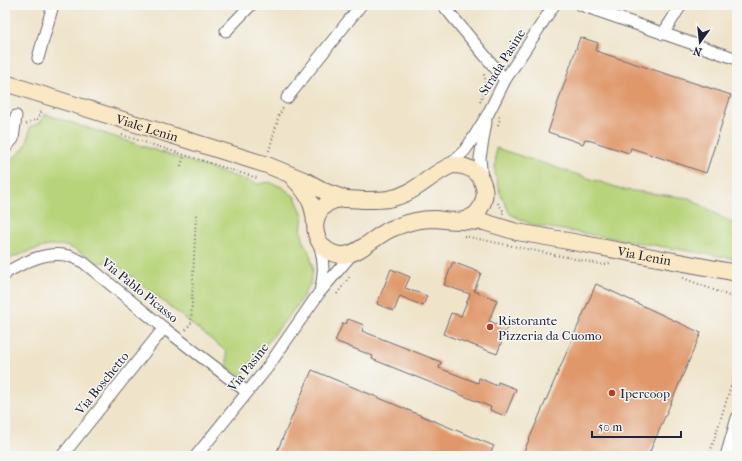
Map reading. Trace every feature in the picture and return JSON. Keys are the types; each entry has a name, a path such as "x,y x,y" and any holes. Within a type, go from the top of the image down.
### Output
{"main road":[{"name":"Viale Lenin","path":"5,83 258,170 289,174 326,192 347,199"},
{"path":"315,225 317,216 322,208 329,202 338,199 376,200 401,195 412,191 443,168 461,165 470,168 478,174 484,186 484,200 480,209 474,216 466,220 458,228"},
{"path":"289,174 308,197 314,209 316,234 319,242 326,249 334,253 343,255 352,254"},
{"name":"Via Lenin","path":"484,186 489,206 506,222 525,230 552,238"},
{"name":"Via Lenin","path":"352,254 380,234 394,227 434,219 458,228 484,222 517,232 731,271"}],"street":[{"path":"38,58 53,5"},
{"path":"226,31 251,5"},
{"path":"288,98 361,5"},
{"path":"443,5 505,80"},
{"name":"Strada Pasine","path":"488,114 505,80 554,5"},
{"path":"581,5 737,59"},
{"path":"663,34 681,5"},
{"path":"450,166 465,150 488,114"},
{"path":"484,186 481,168 481,149 488,114"},
{"path":"5,148 13,139 16,121"},
{"path":"319,242 324,260 324,269 319,293"},
{"name":"Via Pasine","path":"196,456 267,368 319,293 352,254"},
{"name":"Via Pablo Picasso","path":"5,275 7,272 29,260 48,255 68,255 83,262 164,328 247,392"},
{"path":"731,271 737,282"},
{"name":"Via Boschetto","path":"62,456 164,328"},
{"path":"726,456 737,418"}],"path":[{"path":"117,134 185,155 258,170 260,152 267,155 279,115 288,98"},
{"path":"16,121 29,124 38,119 42,110"},
{"path":"181,166 185,155"},
{"path":"179,339 191,324 196,214"},
{"path":"458,228 604,265 610,263"},
{"path":"336,294 351,274"},
{"path":"680,276 737,299"},
{"path":"709,456 737,367"}],"green space":[{"path":"45,114 258,184 269,182 282,187 295,197 303,215 301,231 304,243 310,254 313,269 310,284 299,303 241,376 228,367 226,351 112,261 97,263 72,248 57,245 39,248 5,261 5,188 10,160 22,150 27,143 30,127 41,122"},
{"path":"496,148 625,190 689,198 737,226 737,259 533,225 510,214 500,193 495,174"}],"building":[{"path":"580,37 598,43 596,51 731,95 706,173 631,148 629,153 585,139 583,144 548,132"},
{"path":"453,262 481,273 474,291 497,300 489,321 507,328 497,354 443,334 451,313 461,316 470,294 444,285"},
{"path":"391,269 410,277 405,288 427,296 423,306 400,296 394,311 377,304"},
{"name":"Ipercoop","path":"596,284 701,333 648,456 586,456 579,453 572,456 522,456"},
{"path":"348,319 364,325 362,331 441,362 439,368 478,383 479,378 497,386 498,382 516,389 505,416 490,410 491,407 372,359 373,356 335,341 343,323 346,324"},
{"path":"312,370 494,446 489,456 275,456"}],"place":[{"name":"Ristorante Pizzeria da Cuomo","path":"490,327"},
{"name":"Ipercoop","path":"612,393"}]}
